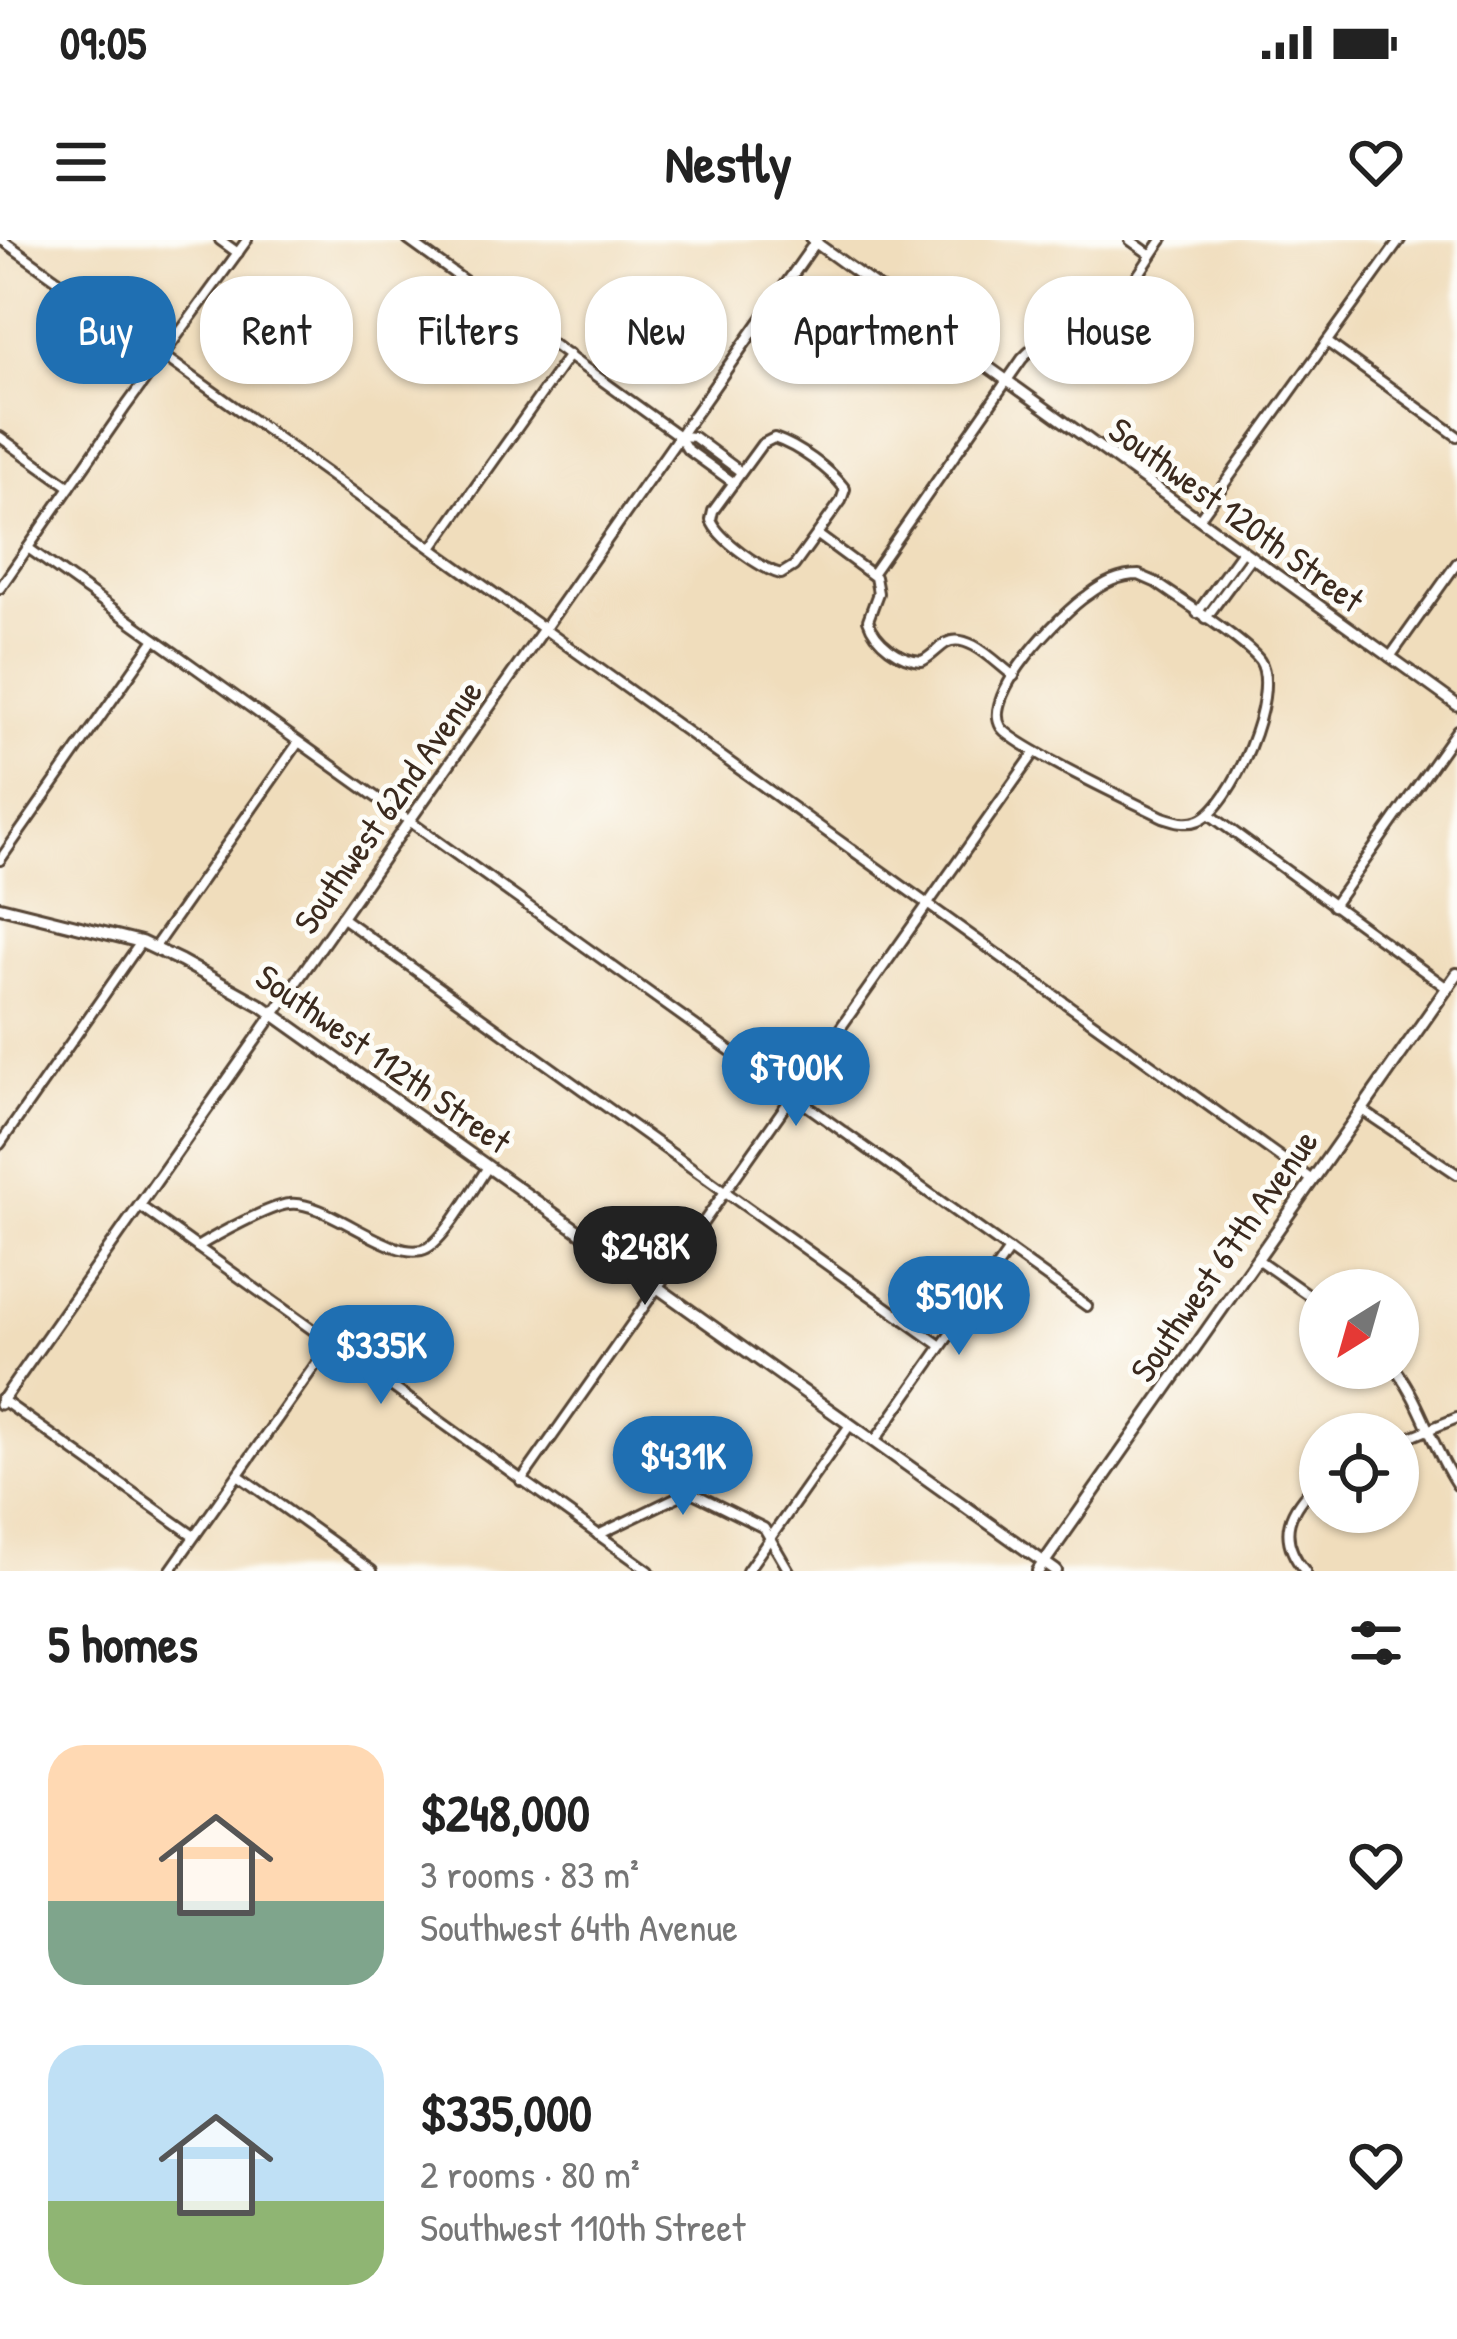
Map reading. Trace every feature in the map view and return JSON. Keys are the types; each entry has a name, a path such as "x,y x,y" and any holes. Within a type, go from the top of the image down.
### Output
{"main road":[{"name":"Southwest 112th Street","path":"0,907 141,942 274,1014 874,1442 1041,1567 1056,1571"},
{"name":"Southwest 67th Avenue","path":"1041,1567 1457,974"}],"street":[{"path":"2,240 52,276"},
{"path":"220,240 238,253"},
{"path":"176,339 247,240"},
{"path":"408,240 679,436 687,449 734,483"},
{"path":"1130,240 1151,255"},
{"path":"872,574 1022,359 1041,341 1088,325 1109,311 1162,240"},
{"path":"1199,519 1400,240"},
{"name":"Southwest 120th Street","path":"815,241 1457,705"},
{"name":"Southwest 62nd Avenue","path":"1,1400 815,241"},
{"path":"1327,342 1457,436"},
{"path":"432,548 568,355"},
{"path":"176,365 1312,1180"},
{"path":"0,588 144,384"},
{"path":"679,436 694,437 741,472"},
{"path":"0,437 70,487"},
{"path":"774,438 837,478 844,489 818,535 794,566 781,574 768,570 712,524 713,511 741,472 762,444 774,438"},
{"path":"818,535 872,574 879,587 868,620 871,630 892,649 922,661 959,639 1014,676"},
{"path":"28,548 1087,1306"},
{"path":"1202,615 1246,554"},
{"path":"1390,657 1457,563"},
{"path":"1120,577 1147,577 1202,615 1255,656 1264,682 1262,713 1247,755 1209,814 1194,822 1175,821 1035,752 1007,734 997,718 998,704 1014,676 1047,632 1087,596 1120,577"},
{"path":"0,860 155,639"},
{"path":"1333,906 1457,730"},
{"path":"154,948 299,742"},
{"path":"521,1481 1035,752"},
{"path":"1209,814 1448,988"},
{"path":"341,917 941,1346"},
{"path":"0,1144 141,942"},
{"path":"1362,1110 1457,1174"},
{"path":"197,1247 292,1203 316,1209 404,1250 422,1250 441,1235 488,1167"},
{"path":"140,1206 649,1571"},
{"path":"874,1442 1009,1250"},
{"path":"1257,1259 1299,1289"},
{"path":"170,1571 330,1344"},
{"path":"1409,1389 1457,1485"},
{"path":"1,1400 195,1536"},
{"path":"1419,1434 1457,1418"},
{"path":"747,1571 850,1425"},
{"path":"238,1475 373,1571"},
{"path":"598,1535 693,1493 764,1528 789,1571"},
{"path":"1299,1504 1287,1532 1305,1571"}]}
